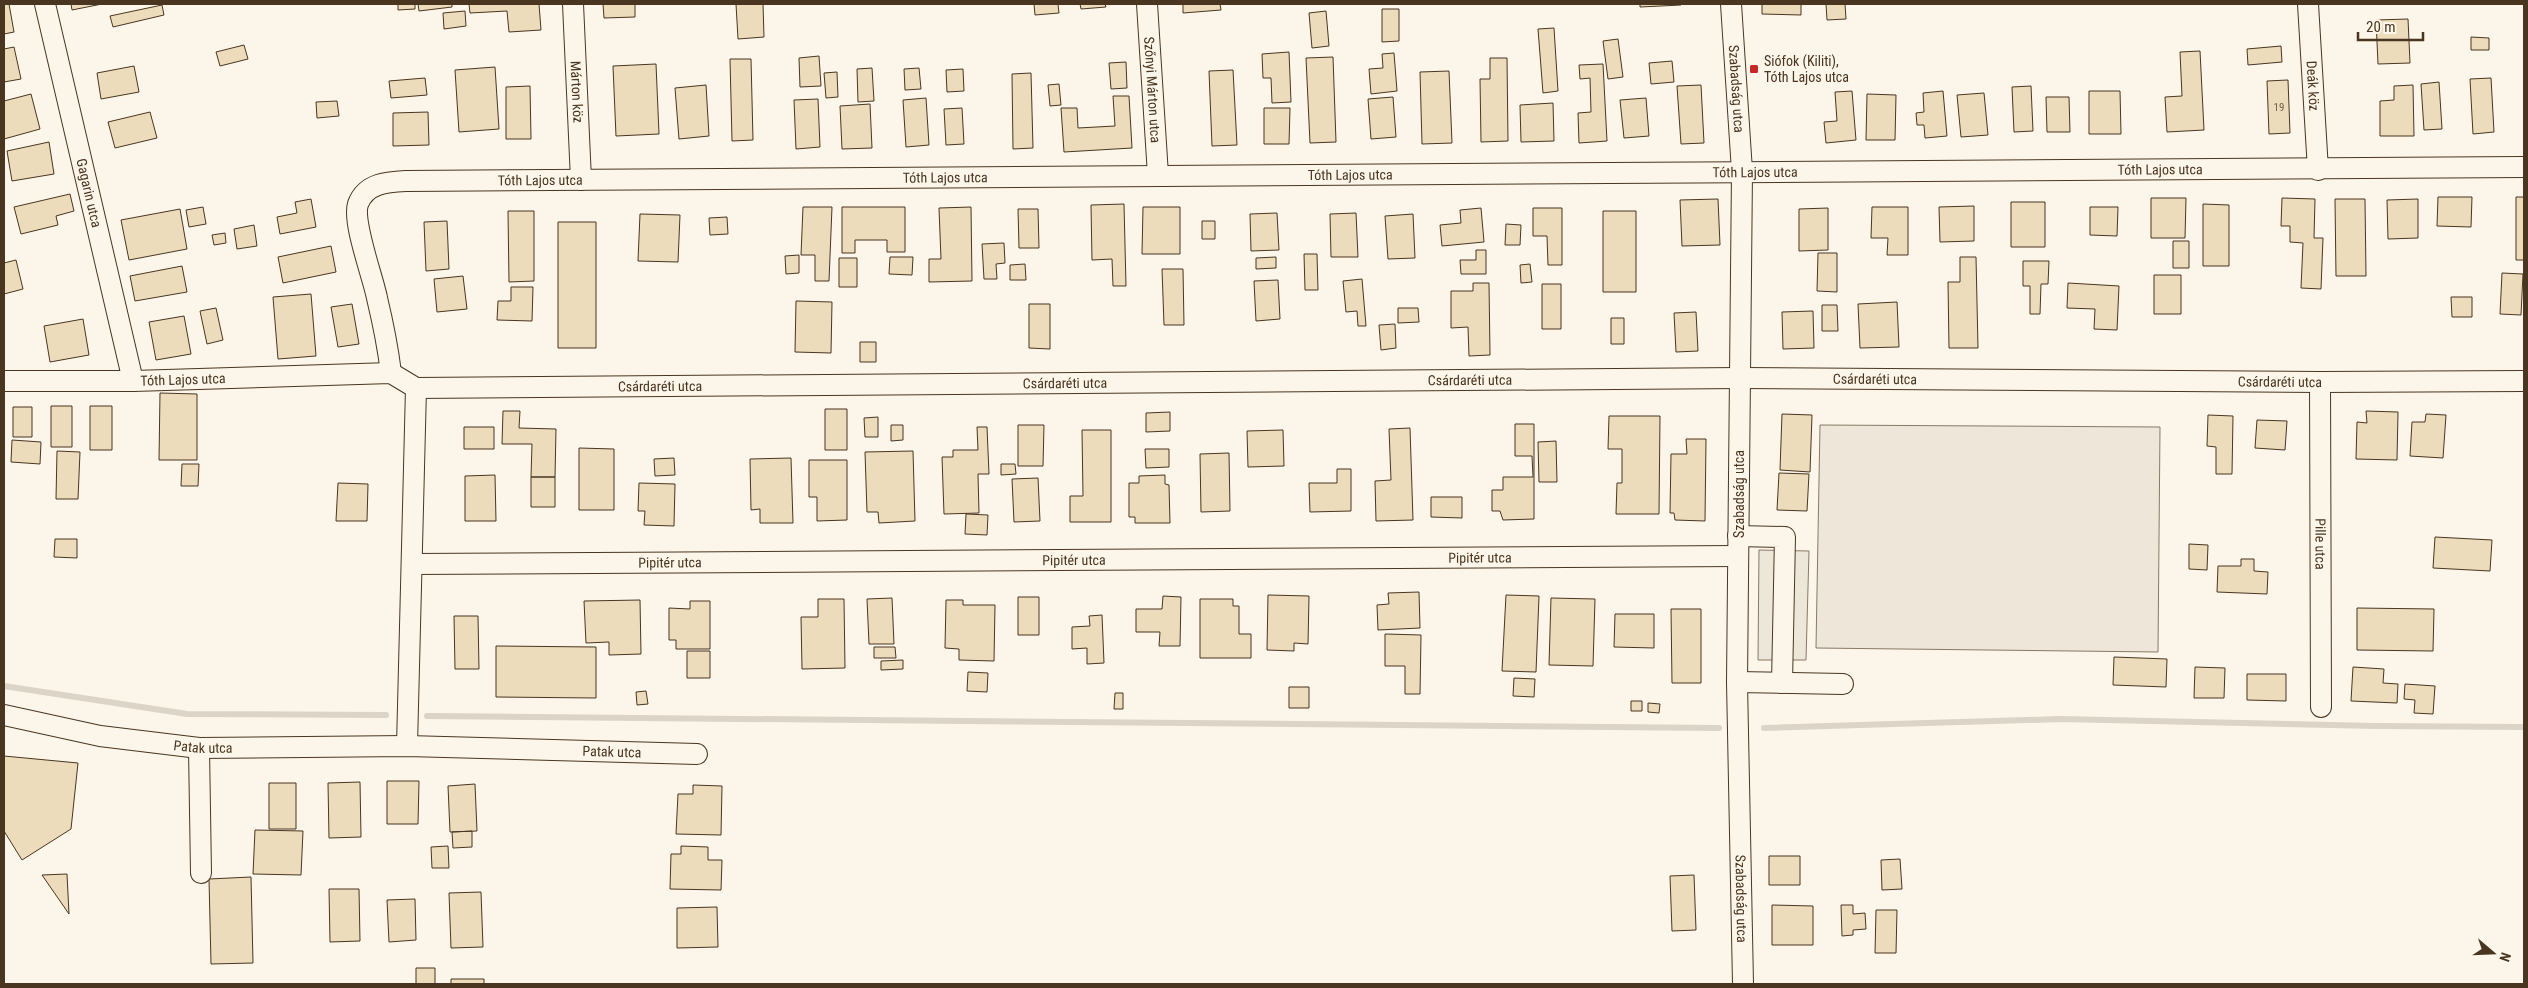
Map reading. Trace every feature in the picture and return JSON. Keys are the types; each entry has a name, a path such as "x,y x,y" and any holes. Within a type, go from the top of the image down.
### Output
{"street":[{"name":"Gagarin utca","path":"44,4 133,381"},
{"name":"Márton köz","path":"573,4 581,180"},
{"name":"Szőnyi Márton utca","path":"1147,4 1158,175"},
{"name":"Szabadság utca","path":"1731,4 1742,171 1737,682 1743,984"},
{"name":"Deák köz","path":"2308,4 2318,170"},
{"name":"Tóth Lajos utca","path":"4,381 133,381 391,373 377,295 358,222 358,205 367,191 383,183 406,181 1742,171 2524,168"},
{"path":"391,373 416,388 407,746"},
{"name":"Csárdaréti utca","path":"416,388 1740,378 2320,382 2524,381"},
{"name":"Pille utca","path":"2320,382 2321,707"},
{"path":"1738,536 1785,537 1782,683"},
{"name":"Pipitér utca","path":"412,564 1738,556"},
{"path":"1737,682 1844,684"},
{"name":"Patak utca","path":"4,715 100,736 199,748 407,746 697,754"},
{"path":"199,748 201,873"}],"shaded area":[{"path":"1820,425 2160,427 2158,652 1816,648"},
{"path":"1759,550 1809,551 1806,660 1758,660"}],"building":[{"path":"4,4 9,4 14,32 4,34"},
{"path":"71,4 102,4 72,10"},
{"path":"398,4 415,4 415,9 398,10"},
{"path":"418,4 452,4 452,7 419,11"},
{"path":"469,4 539,4 541,30 509,32 507,11 470,13"},
{"path":"603,4 635,4 635,17 604,18"},
{"path":"736,4 763,4 764,37 738,39"},
{"path":"1034,4 1058,4 1059,13 1035,15"},
{"path":"1080,4 1105,4 1106,7 1081,9"},
{"path":"1183,4 1220,4 1221,10 1183,13"},
{"path":"1640,4 1681,4 1681,5 1640,7"},
{"path":"1762,4 1801,4 1801,15 1762,14"},
{"path":"1826,4 1845,4 1846,19 1827,20"},
{"path":"162,5 164,15 113,27 110,16"},
{"path":"1382,9 1399,9 1399,41 1382,42"},
{"path":"465,11 466,26 444,29 443,13"},
{"path":"1326,11 1329,46 1312,48 1309,13"},
{"path":"2408,19 2410,63 2378,64 2376,20"},
{"path":"1554,28 1558,91 1543,93 1538,29"},
{"path":"2471,37 2489,38 2489,50 2471,50"},
{"path":"1618,39 1623,77 1608,79 1603,41"},
{"path":"244,45 248,59 220,66 216,52"},
{"path":"2281,46 2282,62 2248,65 2247,49"},
{"path":"14,47 21,79 4,82 4,49"},
{"path":"2200,51 2204,130 2167,132 2165,97 2182,96 2180,52"},
{"path":"1289,52 1291,102 1272,103 1271,78 1263,78 1262,54"},
{"path":"1394,53 1397,91 1371,94 1369,69 1383,68 1382,54"},
{"path":"819,56 821,86 800,87 799,58"},
{"path":"1333,57 1336,142 1310,143 1306,58"},
{"path":"1490,58 1507,58 1508,141 1481,142 1480,79 1490,79"},
{"path":"730,59 751,59 753,140 732,141"},
{"path":"1672,61 1674,82 1651,84 1649,63"},
{"path":"1126,62 1127,88 1111,89 1109,63"},
{"path":"656,64 659,134 616,136 613,66"},
{"path":"1603,64 1607,141 1579,143 1578,113 1591,112 1590,78 1580,79 1579,65"},
{"path":"134,66 139,92 101,99 97,73"},
{"path":"495,67 499,129 459,132 455,70"},
{"path":"872,68 874,101 858,102 857,69"},
{"path":"919,68 921,89 905,90 904,69"},
{"path":"963,69 964,91 947,92 946,70"},
{"path":"1233,70 1237,145 1212,146 1209,71"},
{"path":"1449,71 1452,143 1422,144 1420,72"},
{"path":"837,72 838,97 826,98 824,73"},
{"path":"1031,73 1033,148 1013,149 1012,74"},
{"path":"425,78 427,95 391,98 389,81"},
{"path":"2491,78 2494,132 2473,134 2470,79"},
{"path":"2288,80 2290,133 2269,134 2267,81"},
{"path":"2439,82 2442,129 2424,130 2421,84"},
{"path":"1059,84 1061,105 1050,106 1048,85"},
{"path":"706,85 709,136 679,139 675,88"},
{"path":"1701,85 1704,143 1681,144 1677,86"},
{"path":"2413,85 2414,136 2380,136 2380,101 2394,100 2394,86"},
{"path":"530,86 531,139 506,139 506,87"},
{"path":"2031,86 2033,131 2014,132 2012,87"},
{"path":"1852,91 1856,140 1826,143 1824,122 1837,121 1835,92"},
{"path":"1943,91 1947,136 1925,138 1924,125 1917,125 1916,113 1924,112 1923,93"},
{"path":"2089,91 2120,91 2121,134 2089,134"},
{"path":"1984,93 1988,135 1961,137 1957,95"},
{"path":"31,94 40,129 4,139 4,101"},
{"path":"1867,94 1896,95 1895,140 1866,140"},
{"path":"1113,96 1129,96 1132,148 1064,152 1061,108 1077,108 1078,128 1115,126"},
{"path":"1393,97 1396,137 1371,139 1368,99"},
{"path":"2046,97 2069,97 2070,132 2047,132"},
{"path":"926,98 929,145 906,147 903,100"},
{"path":"1646,98 1649,136 1624,138 1620,100"},
{"path":"818,99 820,147 796,149 794,100"},
{"path":"337,101 339,116 317,118 316,102"},
{"path":"1553,103 1554,141 1521,142 1520,105"},
{"path":"870,104 872,148 842,149 840,106"},
{"path":"962,108 964,144 946,145 944,109"},
{"path":"1264,108 1290,108 1289,144 1264,144"},
{"path":"150,112 157,138 115,148 108,122"},
{"path":"428,112 429,145 393,146 393,113"},
{"path":"49,142 54,174 12,181 7,151"},
{"path":"70,194 74,211 56,216 58,225 21,234 14,207"},
{"path":"2438,197 2472,197 2471,227 2437,226"},
{"path":"2516,197 2524,197 2524,260 2516,260"},
{"path":"2151,198 2186,198 2185,238 2151,238"},
{"path":"2282,198 2315,199 2314,238 2323,238 2321,289 2301,288 2303,243 2290,242 2290,226 2281,226"},
{"path":"311,199 316,227 280,234 277,217 297,213 295,202"},
{"path":"1718,199 1720,245 1682,246 1680,200"},
{"path":"2335,199 2365,199 2366,276 2336,276"},
{"path":"2418,199 2418,238 2388,239 2387,200"},
{"path":"2011,202 2045,202 2045,247 2011,247"},
{"path":"1124,204 1126,286 1113,286 1112,259 1092,260 1091,205"},
{"path":"2203,204 2229,205 2229,266 2203,266"},
{"path":"1974,206 1974,241 1940,242 1939,207"},
{"path":"203,207 206,224 189,227 186,210"},
{"path":"803,207 832,207 829,281 815,281 815,255 801,255"},
{"path":"842,207 905,207 905,252 887,252 887,240 855,240 855,253 842,253"},
{"path":"971,207 972,281 929,282 929,259 941,259 939,208"},
{"path":"1143,207 1180,207 1180,254 1142,254"},
{"path":"1872,207 1908,207 1908,255 1887,255 1888,238 1871,238"},
{"path":"2090,207 2118,207 2117,236 2090,235"},
{"path":"1481,208 1484,242 1442,246 1440,225 1461,223 1460,210"},
{"path":"1533,208 1562,208 1562,265 1548,265 1547,236 1533,236"},
{"path":"1828,208 1828,250 1799,251 1799,209"},
{"path":"180,209 187,249 129,260 121,220"},
{"path":"1018,209 1038,209 1039,248 1019,248"},
{"path":"508,211 534,211 534,281 509,282"},
{"path":"1603,211 1636,211 1636,292 1603,292"},
{"path":"1277,213 1279,250 1251,251 1250,214"},
{"path":"1356,213 1358,257 1331,257 1330,214"},
{"path":"640,214 680,215 678,262 638,261"},
{"path":"1413,214 1415,258 1388,259 1385,216"},
{"path":"727,217 728,234 710,235 709,218"},
{"path":"447,221 449,269 426,271 424,222"},
{"path":"1202,221 1215,221 1215,239 1202,239"},
{"path":"558,222 596,222 596,348 558,348"},
{"path":"1506,224 1521,225 1520,245 1505,245"},
{"path":"254,225 257,246 237,249 234,229"},
{"path":"225,233 226,243 214,245 212,235"},
{"path":"2173,241 2189,241 2189,268 2173,268"},
{"path":"1004,243 1005,263 996,264 997,279 984,279 982,244"},
{"path":"331,246 336,272 283,283 278,257"},
{"path":"1476,250 1486,250 1486,274 1461,274 1460,260 1476,260"},
{"path":"1818,253 1837,253 1837,292 1817,291"},
{"path":"1304,254 1317,254 1318,290 1305,290"},
{"path":"799,255 799,273 786,274 785,256"},
{"path":"890,257 913,257 912,275 889,274"},
{"path":"1276,257 1276,268 1256,269 1256,258"},
{"path":"1960,257 1976,257 1978,348 1949,348 1948,282 1960,282"},
{"path":"839,258 857,258 857,287 839,287"},
{"path":"16,260 23,289 4,294 4,263"},
{"path":"2023,261 2049,261 2048,284 2041,284 2040,314 2030,314 2030,286 2023,286"},
{"path":"1025,264 1026,280 1010,280 1010,265"},
{"path":"1530,264 1532,282 1521,283 1520,265"},
{"path":"182,266 187,292 135,301 130,276"},
{"path":"1162,269 1183,269 1184,325 1164,325"},
{"path":"2502,273 2523,274 2521,315 2500,314"},
{"path":"2154,275 2181,275 2181,314 2154,314"},
{"path":"463,276 467,309 437,312 434,279"},
{"path":"1362,279 1366,326 1358,326 1357,311 1346,312 1343,281"},
{"path":"1278,280 1280,319 1256,321 1254,281"},
{"path":"1473,283 1489,283 1490,355 1469,356 1468,327 1451,328 1451,291 1473,291"},
{"path":"2068,283 2119,286 2117,330 2094,329 2095,309 2067,308"},
{"path":"1542,284 1561,284 1561,329 1542,329"},
{"path":"511,287 533,287 532,321 497,320 498,301 511,301"},
{"path":"311,294 316,356 278,359 273,297"},
{"path":"2451,297 2472,297 2472,317 2452,317"},
{"path":"796,301 832,302 831,353 795,352"},
{"path":"1897,302 1899,347 1860,348 1858,304"},
{"path":"352,304 359,344 338,347 331,307"},
{"path":"1029,304 1050,304 1050,349 1029,348"},
{"path":"1822,305 1837,305 1838,331 1822,331"},
{"path":"216,308 223,340 207,344 200,311"},
{"path":"1398,308 1418,308 1419,322 1398,323"},
{"path":"1813,311 1814,348 1783,349 1782,312"},
{"path":"1696,312 1698,351 1676,352 1674,313"},
{"path":"184,316 191,354 156,360 149,322"},
{"path":"1611,318 1624,318 1624,344 1611,344"},
{"path":"83,319 89,355 50,362 44,326"},
{"path":"1395,324 1396,348 1381,350 1379,325"},
{"path":"860,342 876,342 876,362 860,362"},
{"path":"160,393 197,394 197,460 159,460"},
{"path":"51,406 72,406 72,447 51,447"},
{"path":"90,406 112,406 112,450 90,450"},
{"path":"13,407 32,407 32,437 13,437"},
{"path":"825,409 847,409 847,450 825,450"},
{"path":"503,411 520,411 519,428 556,429 555,477 531,477 532,444 502,444"},
{"path":"2366,411 2398,412 2397,460 2356,459 2357,422 2367,423"},
{"path":"1170,412 1170,431 1146,432 1146,413"},
{"path":"1782,414 1812,415 1810,472 1780,470"},
{"path":"2426,414 2446,415 2443,458 2410,456 2412,422 2425,422"},
{"path":"2208,415 2233,416 2232,474 2216,474 2216,447 2207,446"},
{"path":"1609,416 1660,416 1659,514 1616,514 1617,483 1622,483 1622,449 1608,449"},
{"path":"878,417 878,437 865,437 864,418"},
{"path":"2257,420 2287,421 2285,450 2255,448"},
{"path":"1515,424 1534,424 1534,519 1503,520 1500,511 1492,511 1492,490 1503,490 1503,477 1533,477 1532,456 1515,456"},
{"path":"891,425 903,425 903,440 891,441"},
{"path":"1018,425 1044,425 1043,466 1018,466"},
{"path":"464,427 494,427 494,449 464,449"},
{"path":"977,427 987,427 989,474 978,474 979,513 944,514 942,457 953,457 953,450 978,450"},
{"path":"1410,428 1413,520 1376,521 1375,481 1391,480 1389,429"},
{"path":"1082,430 1111,430 1111,522 1070,522 1070,496 1083,496"},
{"path":"1283,430 1284,466 1248,467 1247,431"},
{"path":"1686,439 1706,439 1705,521 1675,520 1674,513 1670,513 1671,454 1687,454"},
{"path":"12,440 41,442 40,464 11,462"},
{"path":"1556,441 1557,482 1539,482 1538,442"},
{"path":"579,448 614,449 614,510 579,510"},
{"path":"1145,449 1169,449 1169,467 1146,468"},
{"path":"57,451 80,452 78,499 56,499"},
{"path":"913,451 915,521 879,523 878,512 867,512 865,452"},
{"path":"1229,453 1230,511 1201,512 1200,454"},
{"path":"674,458 675,475 655,476 654,459"},
{"path":"791,458 793,523 760,523 760,509 751,510 750,459"},
{"path":"809,460 847,460 847,520 817,521 817,497 809,497"},
{"path":"182,464 199,464 198,486 181,486"},
{"path":"1001,464 1015,464 1016,474 1001,475"},
{"path":"1337,469 1351,469 1351,511 1310,512 1309,483 1337,483"},
{"path":"1779,473 1809,474 1807,511 1777,510"},
{"path":"495,475 496,521 465,521 465,476"},
{"path":"1165,475 1165,484 1169,485 1170,523 1135,523 1135,517 1129,517 1129,483 1139,483 1139,476"},
{"path":"531,477 555,477 555,507 531,507"},
{"path":"1038,478 1040,521 1014,522 1012,479"},
{"path":"338,483 368,484 367,521 336,521"},
{"path":"639,483 675,484 674,526 644,525 645,511 638,511"},
{"path":"1431,497 1462,497 1462,518 1431,517"},
{"path":"966,514 988,515 987,535 965,534"},
{"path":"2435,537 2492,540 2490,571 2433,568"},
{"path":"55,539 77,539 77,558 54,557"},
{"path":"2189,544 2208,545 2207,570 2189,569"},
{"path":"2241,559 2254,559 2254,571 2268,572 2267,594 2217,592 2218,566 2241,566"},
{"path":"1419,592 1420,628 1378,630 1377,605 1389,604 1388,593"},
{"path":"1268,595 1309,596 1308,644 1294,643 1294,651 1267,650"},
{"path":"1506,595 1539,596 1536,672 1502,671"},
{"path":"1163,596 1181,597 1180,646 1159,646 1160,632 1136,632 1136,609 1162,609"},
{"path":"1018,597 1039,597 1039,635 1018,635"},
{"path":"892,598 894,644 869,644 867,599"},
{"path":"1551,598 1595,599 1593,666 1549,665"},
{"path":"818,599 844,599 845,668 802,669 801,617 818,617"},
{"path":"1200,599 1233,599 1233,606 1239,606 1239,634 1251,634 1251,658 1200,658"},
{"path":"640,600 641,654 609,655 609,642 586,643 584,601"},
{"path":"946,600 963,600 963,605 995,605 994,661 959,660 959,649 945,648"},
{"path":"690,601 710,601 710,649 676,649 676,640 669,640 669,608 690,609"},
{"path":"2357,608 2434,609 2433,651 2357,650"},
{"path":"1671,609 1701,609 1701,683 1672,683"},
{"path":"1615,614 1654,614 1654,648 1614,647"},
{"path":"1102,615 1104,663 1087,664 1087,648 1072,649 1072,627 1090,626 1089,616"},
{"path":"454,616 478,616 479,669 455,669"},
{"path":"1385,634 1421,635 1420,694 1405,694 1405,666 1385,666"},
{"path":"496,646 596,647 596,698 496,697"},
{"path":"874,647 895,647 896,658 874,658"},
{"path":"687,651 710,651 710,678 687,678"},
{"path":"2114,657 2167,659 2166,687 2113,685"},
{"path":"903,660 903,669 881,670 881,661"},
{"path":"2195,667 2225,668 2224,698 2194,698"},
{"path":"2353,667 2384,669 2383,683 2398,684 2397,703 2351,701"},
{"path":"968,672 988,673 987,692 967,691"},
{"path":"2247,674 2286,674 2286,701 2247,700"},
{"path":"1514,678 1535,679 1534,697 1513,696"},
{"path":"2405,684 2435,686 2433,714 2414,713 2415,700 2404,699"},
{"path":"1289,687 1309,687 1309,708 1289,708"},
{"path":"646,691 648,704 637,705 636,692"},
{"path":"1115,693 1123,693 1123,709 1114,709"},
{"path":"1631,701 1642,701 1642,711 1631,711"},
{"path":"1648,703 1660,704 1659,713 1648,712"},
{"path":"4,756 78,763 71,829 22,860 4,831"},
{"path":"387,781 419,781 418,824 387,824"},
{"path":"360,782 361,837 329,838 328,783"},
{"path":"269,783 296,783 296,829 269,829"},
{"path":"475,784 477,831 450,832 448,786"},
{"path":"693,785 722,786 721,835 676,834 678,794 693,794"},
{"path":"255,830 303,831 301,875 253,874"},
{"path":"472,831 472,847 453,848 452,832"},
{"path":"448,846 449,868 432,868 431,847"},
{"path":"681,846 708,847 708,860 722,860 721,890 670,889 671,854 681,854"},
{"path":"1769,856 1800,856 1800,885 1769,885"},
{"path":"1900,859 1902,889 1882,890 1881,860"},
{"path":"67,874 69,914 42,875"},
{"path":"1694,875 1696,930 1672,931 1670,876"},
{"path":"251,877 253,963 211,964 209,879"},
{"path":"329,889 359,889 360,941 330,942"},
{"path":"481,892 483,947 451,948 449,893"},
{"path":"415,899 416,940 389,942 387,900"},
{"path":"1772,905 1813,906 1813,945 1772,945"},
{"path":"1841,905 1853,905 1853,914 1865,913 1866,929 1853,930 1853,935 1842,936"},
{"path":"717,907 718,947 677,948 677,908"},
{"path":"1876,910 1897,910 1896,953 1875,953"},
{"path":"416,968 435,968 435,984 416,984"},
{"path":"451,979 484,979 484,984 451,984"}],"waterway":[{"path":"4,686 187,714 386,715"},
{"path":"427,716 1719,728"},
{"path":"1764,728 2061,719 2376,726 2524,727"}],"place":[{"name":"Siófok (Kiliti), Tóth Lajos utca","path":"1754,69"}]}
